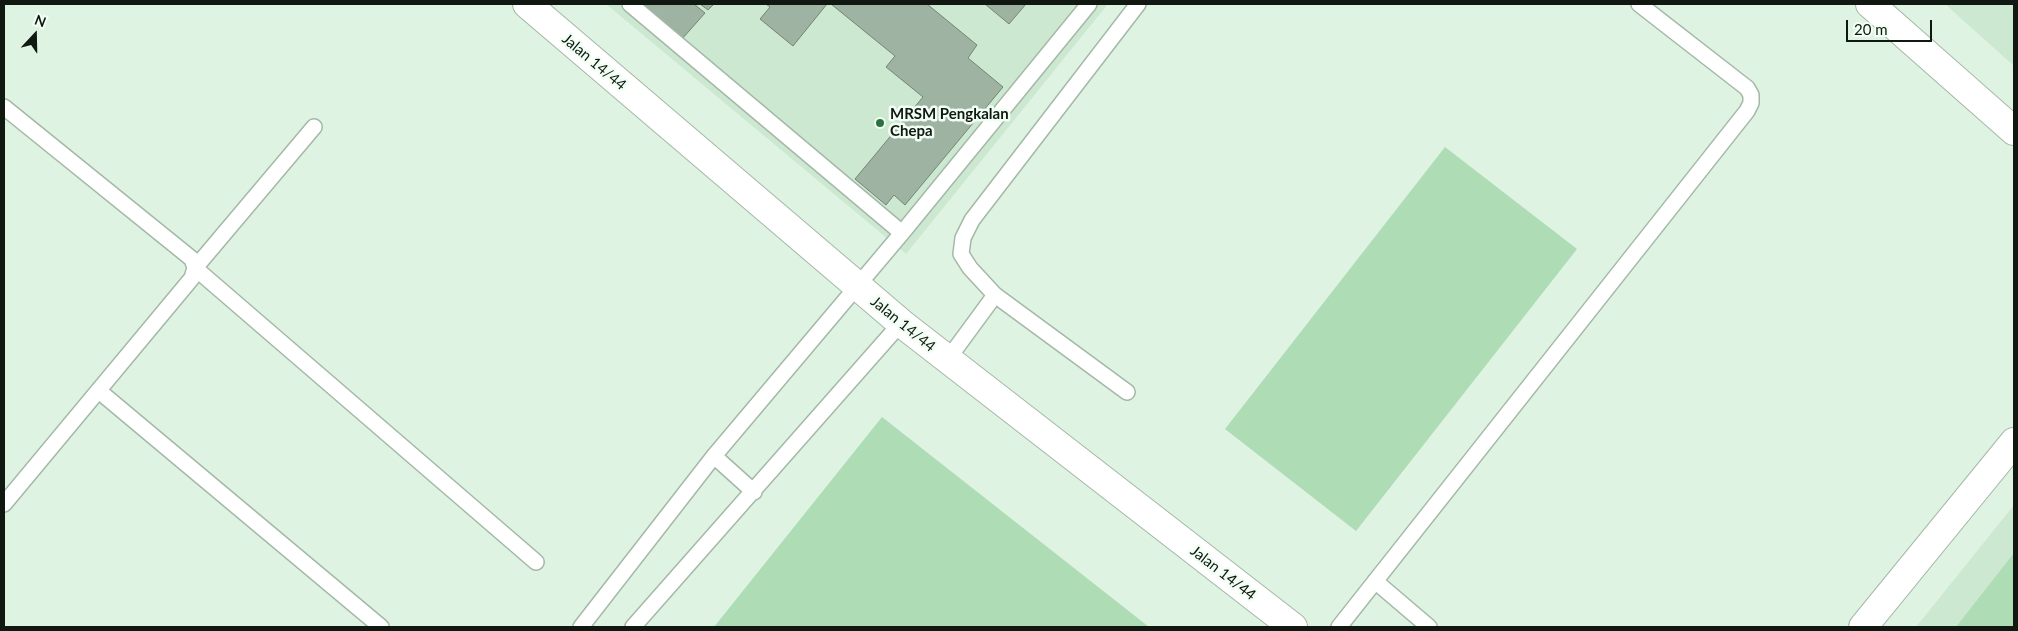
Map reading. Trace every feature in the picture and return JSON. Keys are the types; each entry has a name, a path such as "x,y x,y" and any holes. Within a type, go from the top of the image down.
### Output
{"street":[{"name":"Jalan 14/44","path":"527,4 901,324 1293,627"},
{"path":"1870,4 2014,131"},
{"path":"1863,627 2014,442"}],"lane":[{"path":"630,4 902,233"},
{"path":"581,627 714,456 902,233 1089,4"},
{"path":"1127,392 995,295 970,268 961,254 963,238 972,220 1138,4"},
{"path":"1338,627 1747,111 1751,103 1751,95 1747,88 1639,4"},
{"path":"4,106 192,258 195,268 536,562"},
{"path":"4,504 192,278 195,268 314,128"},
{"path":"948,359 995,295"},
{"path":"633,627 901,324"},
{"path":"99,391 381,627"},
{"path":"714,456 754,492"},
{"path":"1375,581 1429,627"}],"shaded area":[{"name":"MRSM Pengkalan Chepa","path":"606,4 1108,4 906,254"},
{"path":"1945,4 2014,4 2014,66"},
{"path":"2014,505 2014,627 1916,627"}],"green space":[{"path":"1445,147 1577,249 1356,531 1225,429"},
{"path":"882,417 1149,627 714,627"},
{"path":"2014,553 2014,627 1956,627"}],"building":[{"path":"640,4 694,4 705,13 682,39"},
{"path":"700,4 714,4 708,10"},
{"path":"766,4 827,4 793,46 760,19 770,7"},
{"path":"831,4 927,4 977,45 968,58 1003,87 905,205 894,195 886,205 855,179 923,97 886,67 895,56"},
{"path":"985,4 1026,4 1009,24"}],"place":[{"name":"MRSM Pengkalan Chepa","path":"880,123"}]}
